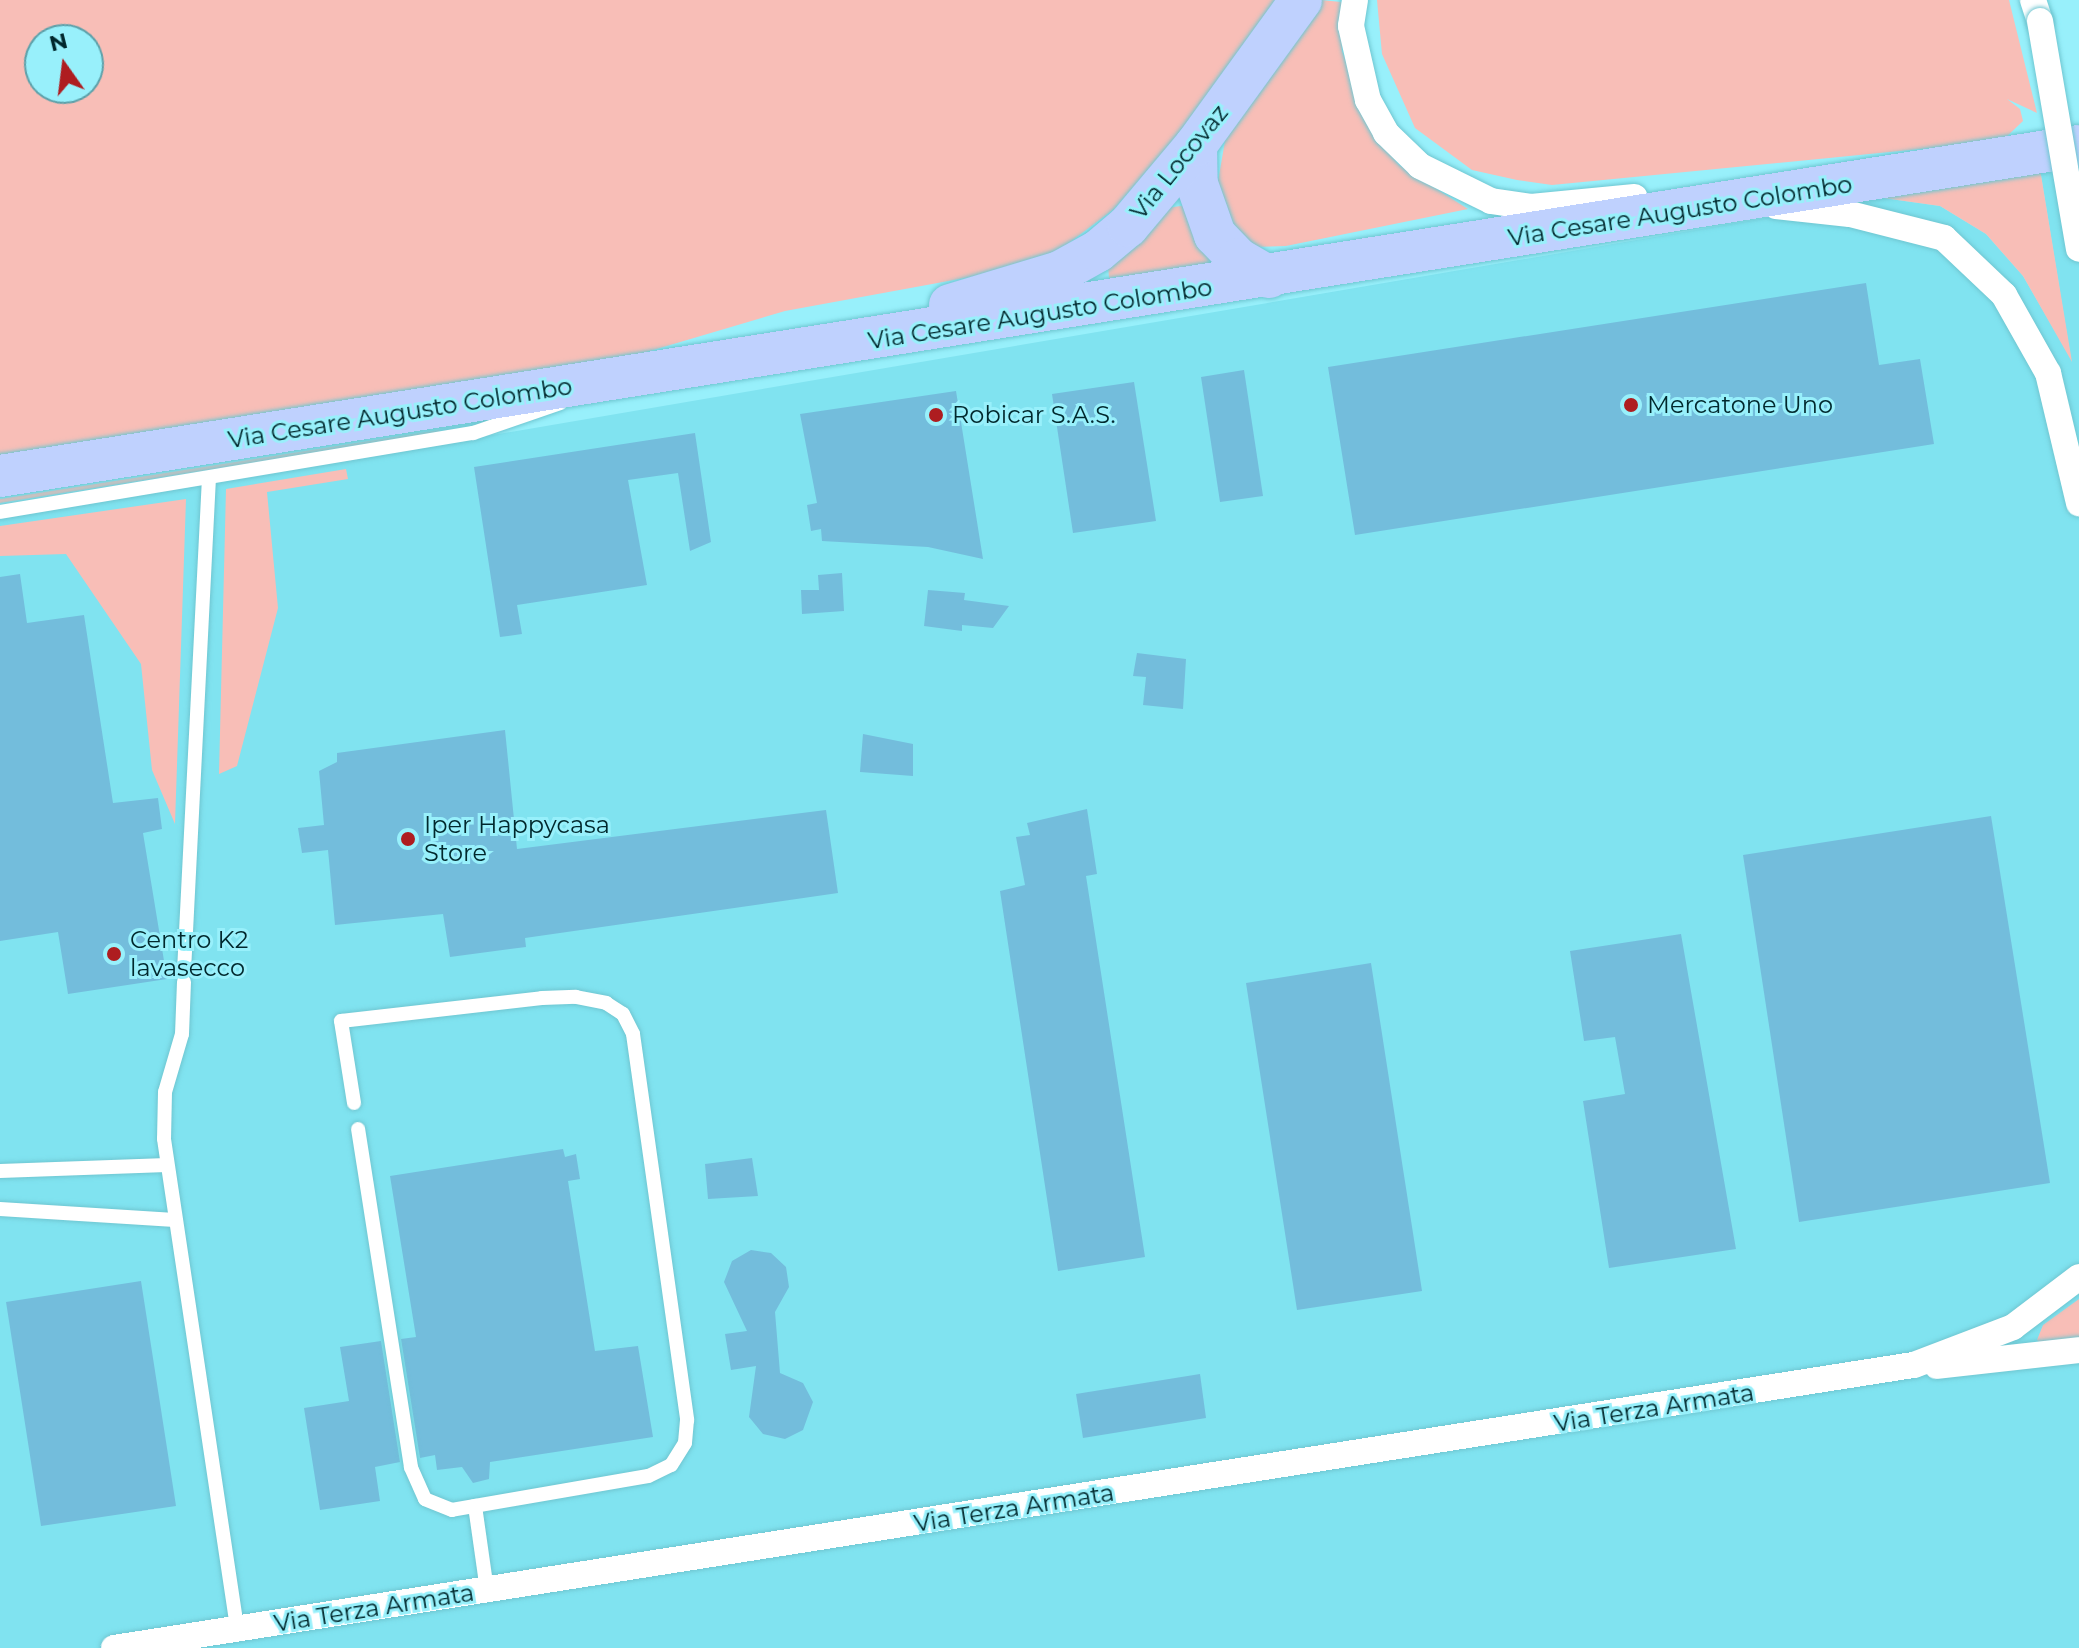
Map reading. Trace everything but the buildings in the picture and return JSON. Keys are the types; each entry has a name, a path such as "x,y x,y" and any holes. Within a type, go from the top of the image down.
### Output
{"main road":[{"name":"Via Locovaz","path":"793,353 1060,272 1098,251 1128,226 1196,145 1301,0"},
{"path":"1196,145 1197,184 1215,235 1238,259 1269,277"},
{"name":"Via Cesare Augusto Colombo","path":"0,476 793,353 2079,146"}],"street":[{"path":"1355,0 1351,26 1368,100 1386,133 1420,166 1450,183 1491,201 1531,207 1692,190 1794,193"},
{"path":"2037,10 2079,249"},
{"path":"1736,202 1850,214 1944,238 2004,295 2048,373 2079,503"},
{"name":"Via Terza Armata","path":"1914,1365 2013,1327 2079,1277"},
{"name":"Via Terza Armata","path":"114,1648 1914,1365 1950,1366 2079,1350"}],"lane":[{"path":"0,512 209,480 473,433 542,412 609,380"},
{"path":"209,480 182,1034 165,1092 167,1165 237,1629"},
{"path":"354,1103 341,1021 576,997 606,1003 623,1014 633,1034 687,1420 685,1443 671,1465 648,1476 452,1510 425,1499 411,1467 358,1129"},
{"path":"0,1171 167,1165"},
{"path":"0,1209 175,1220"},
{"path":"475,1506 487,1590"}],"shaded area":[{"path":"0,0 1277,0 1177,136 1114,209 1041,264 785,311 633,356 0,456"},
{"path":"1321,0 1341,2 1342,51 1373,134 1399,165 1468,209 1286,246 1250,247 1232,233 1217,187 1226,135"},
{"path":"1377,0 2009,0 2037,113 2007,99 2020,109 2023,121 2002,141 1552,185 1517,180 1472,170 1415,128 1382,54"},
{"path":"2079,163 2079,1648 0,1648 0,519 1883,198 1940,206 1986,234 2023,276 2071,359 2040,169"},
{"path":"2040,169 2072,362 2023,276 1986,234 1940,206 1883,198"},
{"path":"1187,205 1215,259 1210,266 1109,278 1108,265 1167,208"},
{"path":"439,430 440,433 0,503 0,499"},
{"path":"346,469 348,479 267,492 278,608 237,766 219,774 226,489"},
{"path":"186,499 175,824 152,770 141,664 66,554 0,556 0,526"},
{"path":"2079,1299 2079,1340 2046,1348 2037,1340 2043,1325"}],"place":[{"name":"Mercatone Uno","path":"1631,405"},
{"name":"Robicar S.A.S.","path":"936,415"},
{"name":"Iper Happycasa Store","path":"408,839"},
{"name":"Centro K2 lavasecco","path":"114,954"}]}
